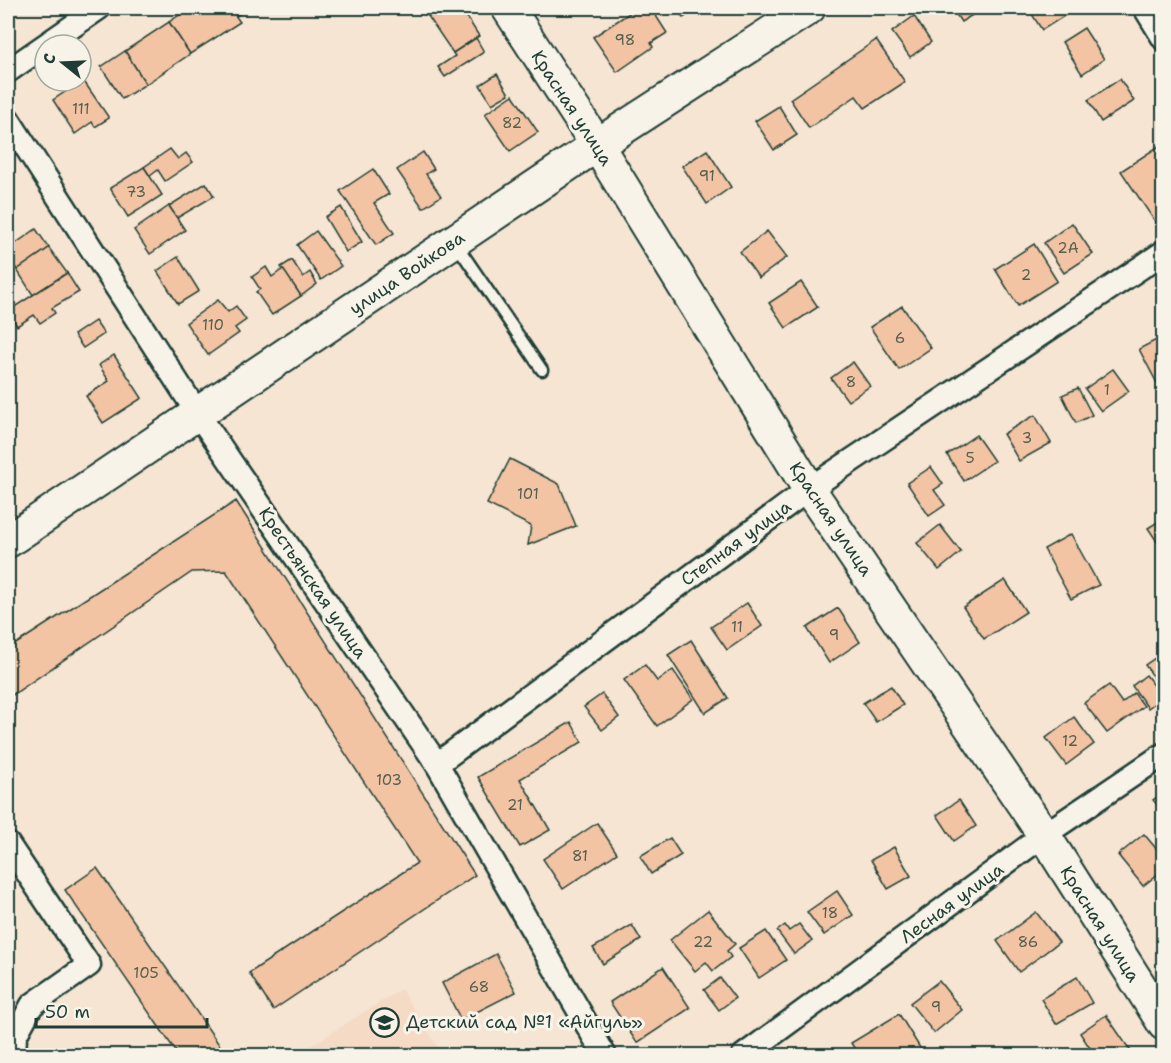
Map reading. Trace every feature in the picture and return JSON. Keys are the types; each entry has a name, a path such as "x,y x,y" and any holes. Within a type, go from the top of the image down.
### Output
{"street":[{"path":"8,71 99,8"},
{"name":"Красная улица","path":"508,8 597,145 809,489 1044,835 1164,1024"},
{"name":"улица Войкова","path":"8,541 597,145 809,8"},
{"path":"1145,8 1164,39"},
{"name":"Крестьянская улица","path":"8,119 198,414 436,764 604,1056"},
{"name":"Степная улица","path":"436,764 809,489 1164,252"},
{"name":"Лесная улица","path":"743,1056 1044,835 1164,754"},
{"path":"8,844 89,965 32,1005 15,1036 14,1056"}],"lane":[{"path":"454,241 542,370"}],"shaded area":[{"name":"Детский сад №1 «Айгуль»","path":"401,989 443,1055 296,1055"}],"building":[{"path":"190,8 230,8 240,22 190,54 169,22"},
{"path":"230,8 249,8 236,16"},
{"path":"423,8 442,8 428,16"},
{"path":"442,8 461,8 479,36 453,53 428,16"},
{"path":"629,8 651,8 667,33 651,43 653,47 617,72 593,37 631,12"},
{"path":"676,8 699,8 683,18"},
{"path":"952,8 984,8 961,22"},
{"path":"1028,8 1073,8 1075,9 1042,30"},
{"path":"914,16 931,42 910,57 892,32"},
{"path":"169,22 190,54 146,84 125,51"},
{"path":"1084,28 1104,59 1082,74 1062,42"},
{"path":"476,38 484,52 445,77 438,67 455,56 453,53"},
{"path":"876,40 905,82 865,108 856,96 809,128 790,99"},
{"path":"125,51 146,84 122,99 101,67"},
{"path":"497,74 509,94 492,104 480,85"},
{"path":"1120,79 1134,101 1101,122 1088,100"},
{"path":"64,93 92,93 109,118 95,127 92,122 75,134 53,100"},
{"path":"513,95 538,132 510,151 485,114"},
{"path":"779,106 797,135 774,150 755,121"},
{"path":"1162,144 1164,147 1164,218 1156,223 1121,171"},
{"path":"170,149 178,159 186,153 193,162 165,181 158,170 150,176 144,167"},
{"path":"707,150 731,187 707,204 682,166"},
{"path":"423,152 434,169 426,174 441,196 423,208 397,170"},
{"path":"144,167 162,195 128,217 110,188"},
{"path":"373,169 389,194 374,203 394,233 376,245 340,191"},
{"path":"206,183 214,196 177,218 169,206"},
{"path":"169,206 185,230 150,254 134,230"},
{"path":"341,207 362,242 346,252 325,217"},
{"path":"1072,223 1093,254 1064,273 1044,243"},
{"path":"36,229 49,248 17,270 8,257 8,249"},
{"path":"316,231 341,266 321,280 297,245"},
{"path":"767,231 787,257 759,278 740,252"},
{"path":"1034,244 1057,281 1018,306 995,269"},
{"path":"49,248 67,273 33,295 17,270"},
{"path":"178,257 199,291 178,304 157,271"},
{"path":"292,260 303,277 310,272 317,284 301,296 281,267"},
{"path":"266,267 272,277 283,269 301,296 272,315 256,292 260,289 252,277"},
{"path":"67,273 79,292 52,308 55,313 40,323 34,315 17,326 8,311"},
{"path":"801,282 818,307 786,328 769,303"},
{"path":"218,300 228,312 236,306 246,320 235,328 239,333 208,355 186,323"},
{"path":"902,306 931,348 899,370 870,327"},
{"path":"95,321 104,334 83,348 74,335"},
{"path":"1164,336 1164,382 1158,385 1139,349"},
{"path":"114,355 142,398 103,423 86,396 109,381 99,365"},
{"path":"853,362 870,386 848,401 831,378"},
{"path":"1113,369 1129,391 1101,411 1085,389"},
{"path":"1078,388 1092,415 1076,423 1062,395"},
{"path":"1035,415 1051,443 1019,461 1003,434"},
{"path":"976,435 994,461 964,481 947,455"},
{"path":"510,459 559,484 576,526 528,545 531,526 487,504"},
{"path":"931,467 943,484 934,490 945,505 929,516 907,483"},
{"path":"236,501 475,875 273,1010 249,973 417,863 226,571 192,572 8,698 8,649"},
{"path":"1164,518 1164,552 1148,528"},
{"path":"940,525 961,552 939,570 917,543"},
{"path":"1071,534 1099,585 1071,599 1044,549"},
{"path":"1005,580 1026,612 984,639 963,607"},
{"path":"747,603 762,626 727,650 711,627"},
{"path":"838,608 860,642 829,663 807,628"},
{"path":"691,640 728,698 705,713 668,655"},
{"path":"1164,652 1164,690 1163,690 1145,665"},
{"path":"645,665 657,681 673,670 693,699 657,726 624,680"},
{"path":"1146,675 1163,697 1148,708 1132,686"},
{"path":"1109,685 1122,703 1134,693 1144,706 1107,733 1084,703"},
{"path":"891,686 903,705 876,722 863,703"},
{"path":"602,694 619,717 602,730 584,707"},
{"path":"1074,717 1094,744 1066,765 1046,738"},
{"path":"571,722 582,742 520,779 550,830 520,847 478,777"},
{"path":"1164,792 1164,813 1153,800"},
{"path":"959,800 976,826 954,841 937,815"},
{"path":"597,823 617,853 563,889 543,859"},
{"path":"1144,834 1164,858 1164,869 1143,886 1118,855"},
{"path":"670,838 681,855 651,874 640,856"},
{"path":"894,847 911,876 888,889 871,860"},
{"path":"97,868 227,1056 179,1056 65,890"},
{"path":"837,891 853,915 824,935 807,912"},
{"path":"708,910 735,944 727,951 731,957 713,971 706,962 695,971 670,940"},
{"path":"1036,912 1059,942 1019,972 997,941"},
{"path":"799,924 812,941 794,954 777,931 785,925 789,931"},
{"path":"632,925 641,940 603,964 593,948"},
{"path":"766,931 786,960 759,978 739,948"},
{"path":"496,954 516,992 461,1020 442,983"},
{"path":"663,967 690,1008 637,1043 610,1002"},
{"path":"1077,977 1092,1003 1056,1024 1041,999"},
{"path":"720,978 735,998 719,1010 704,990"},
{"path":"939,981 962,1010 934,1033 910,1003"},
{"path":"899,1014 925,1056 859,1056 851,1043"},
{"path":"1106,1015 1134,1056 1078,1056 1090,1048 1080,1033"}],"place":[{"name":"Детский сад №1 «Айгуль»","path":"385,1022"}]}
